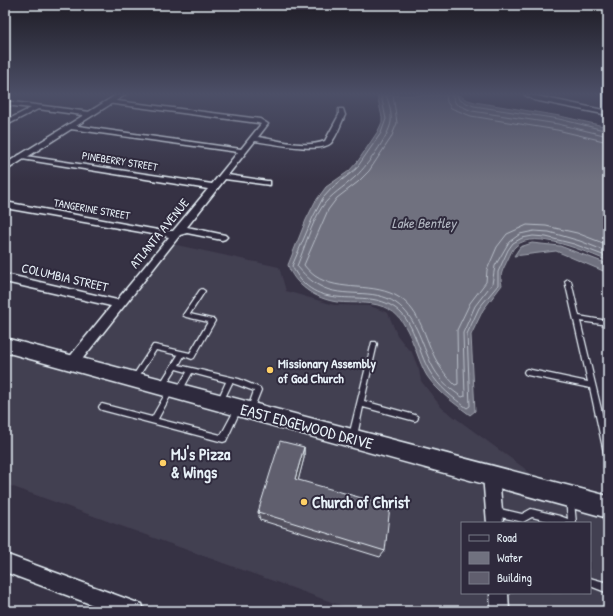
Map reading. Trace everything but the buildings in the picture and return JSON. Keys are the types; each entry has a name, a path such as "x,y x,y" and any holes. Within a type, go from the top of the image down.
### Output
{"street":[{"path":"5,168 76,124"},
{"name":"ATLANTA AVENUE","path":"72,363 265,124"},
{"path":"254,138 308,145 324,144 328,142 337,124"},
{"path":"71,127 244,151"},
{"name":"PINEBERRY STREET","path":"22,157 214,187"},
{"path":"222,176 267,183"},
{"name":"TANGERINE STREET","path":"5,205 163,234 176,234 186,230 222,237"},
{"name":"COLUMBIA STREET","path":"5,278 118,304"},
{"name":"EAST EDGEWOOD DRIVE","path":"5,345 491,475 569,497 607,512"},
{"path":"491,475 495,517"},
{"path":"5,563 103,606 135,611"},
{"path":"499,594 500,611"}],"lane":[{"path":"568,281 608,453"},
{"path":"134,379 155,347 192,356 212,321 186,315 202,291"},
{"path":"576,318 608,323"},
{"path":"352,438 374,344"},
{"path":"171,389 174,366 182,354"},
{"path":"102,407 223,440 258,390 230,380 174,366"},
{"path":"154,421 171,389 191,370"},
{"path":"527,372 592,386"},
{"path":"220,402 230,380"},
{"path":"360,403 415,418"},
{"path":"569,497 572,522"},
{"path":"495,517 523,520 531,513 564,522"},
{"path":"591,582 608,588"}],"shaded area":[{"path":"172,244 279,267 286,291 334,305 370,306 388,313 397,335 408,349 411,350 419,370 421,381 442,408 524,468 533,479 81,359"},
{"path":"5,351 484,481 488,522 461,522 461,594 490,594 490,611 356,611 5,484"},
{"path":"499,485 608,516 608,611 508,611 507,594 591,594 591,522 503,522"}],"water":[{"name":"Lake Bentley","path":"381,124 594,124 608,127 608,261 575,248 548,241 524,241 515,247 511,252 502,272 502,285 483,310 471,335 475,411 470,415 452,402 431,382 423,368 408,331 397,315 384,307 377,305 337,302 321,298 307,290 295,279 288,265 315,202 326,187 349,171 358,161"},
{"path":"532,243 560,246 608,264 608,273 556,251 514,256 520,247"}],"place":[{"name":"Missionary Assembly of God Church","path":"270,370"},
{"name":"MJ's Pizza & Wings","path":"163,463"},
{"name":"Church of Christ","path":"304,502"}]}
